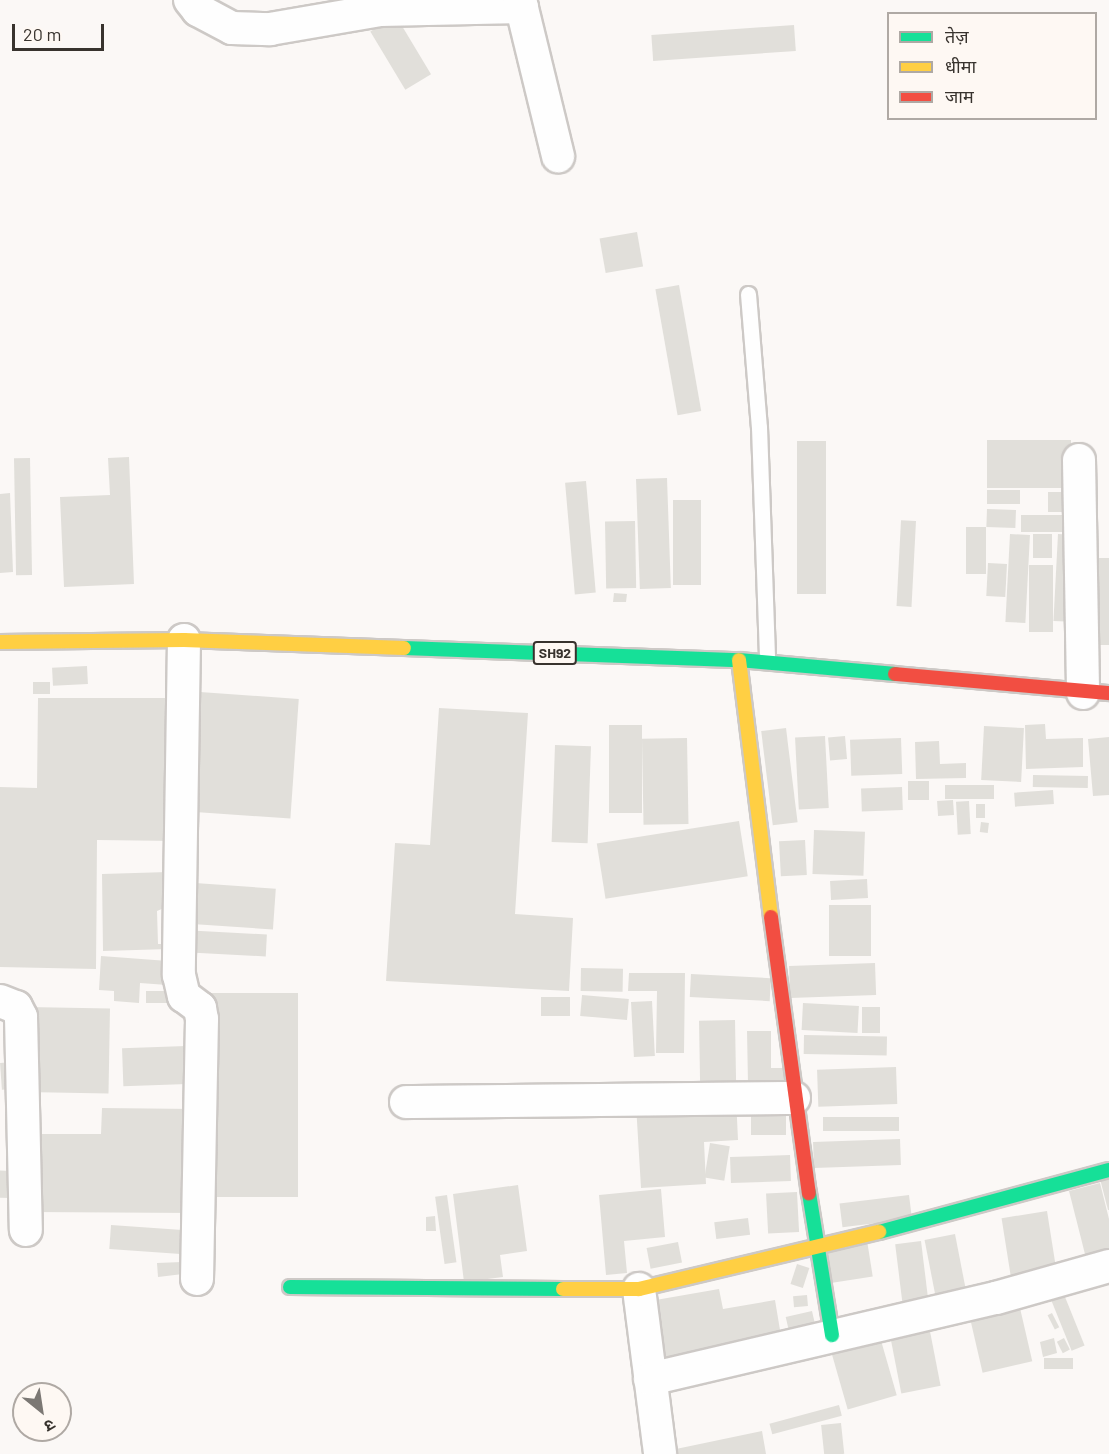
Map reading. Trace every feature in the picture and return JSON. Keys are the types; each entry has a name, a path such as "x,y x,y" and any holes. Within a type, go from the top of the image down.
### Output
{"street":[{"path":"190,0 198,10 231,28 270,29 380,10 521,4 558,156"},
{"path":"1079,460 1096,693"},
{"path":"184,640 179,975 184,996 200,1008 202,1019 197,1279"},
{"name":"SH92","path":"0,642 184,640 767,661 1096,693"},
{"path":"739,660 795,1098 816,1249 832,1335"},
{"path":"0,1001 16,1007 21,1017 26,1230"},
{"path":"406,1102 795,1098"},
{"path":"290,1287 639,1289 816,1249 1109,1170"},
{"path":"650,1379 996,1298 1109,1266"},
{"path":"639,1289 660,1454"}],"lane":[{"path":"748,294 759,427 767,661"}],"building":[{"path":"396,16 431,74 405,90 370,31"},
{"path":"794,25 796,51 653,61 651,35"},
{"path":"637,232 643,266 606,273 600,239"},
{"path":"679,285 701,411 678,415 655,289"},
{"path":"987,440 1071,440 1071,488 987,488"},
{"path":"797,441 826,441 826,594 797,594"},
{"path":"129,457 134,584 64,587 60,497 110,495 108,458"},
{"path":"14,458 30,458 32,575 16,575"},
{"path":"667,478 671,588 640,589 636,479"},
{"path":"586,481 596,593 575,594 565,483"},
{"path":"987,490 1020,490 1020,504 987,504"},
{"path":"1048,492 1063,492 1063,512 1048,512"},
{"path":"10,493 13,572 0,573 0,494"},
{"path":"673,500 701,500 701,585 673,585"},
{"path":"987,509 1016,510 1015,528 986,527"},
{"path":"1021,515 1067,515 1067,532 1021,532"},
{"path":"901,520 916,521 911,607 897,606"},
{"path":"635,521 636,588 606,589 605,522"},
{"path":"966,527 986,527 986,574 966,574"},
{"path":"1010,534 1030,535 1025,623 1005,622"},
{"path":"1033,534 1052,534 1052,558 1033,558"},
{"path":"1058,534 1076,535 1071,622 1053,621"},
{"path":"1091,558 1109,558 1109,645 1091,645"},
{"path":"988,563 1007,564 1005,597 986,596"},
{"path":"1029,565 1053,565 1053,632 1029,632"},
{"path":"614,593 627,594 626,602 613,602"},
{"path":"87,666 88,684 53,686 52,668"},
{"path":"33,682 50,682 50,694 33,694"},
{"path":"200,692 299,699 290,819 192,812"},
{"path":"38,698 177,698 177,841 97,840 96,969 0,967 0,787 37,788"},
{"path":"439,708 528,713 515,914 573,918 569,991 386,981 395,843 430,845"},
{"path":"1045,724 1046,739 1083,738 1083,767 1026,769 1025,725"},
{"path":"609,725 642,725 642,813 609,813"},
{"path":"984,726 1024,728 1021,782 981,780"},
{"path":"786,728 798,822 773,825 761,731"},
{"path":"825,736 829,808 799,809 795,738"},
{"path":"845,736 847,759 830,760 828,737"},
{"path":"1109,737 1109,795 1093,796 1088,739"},
{"path":"687,738 689,824 644,825 642,739"},
{"path":"901,738 902,774 851,776 850,740"},
{"path":"939,741 940,764 966,763 966,778 916,779 915,742"},
{"path":"555,745 591,746 588,843 552,842"},
{"path":"1033,775 1088,776 1088,788 1033,787"},
{"path":"908,781 929,781 929,800 908,800"},
{"path":"945,785 994,785 994,799 945,799"},
{"path":"902,787 903,810 862,811 861,788"},
{"path":"1053,790 1054,804 1015,807 1014,793"},
{"path":"953,800 954,815 938,816 937,801"},
{"path":"969,801 971,834 958,835 956,802"},
{"path":"976,804 985,804 985,818 976,818"},
{"path":"739,821 748,876 606,899 597,844"},
{"path":"981,822 989,823 988,833 980,832"},
{"path":"814,830 865,832 863,876 812,874"},
{"path":"805,840 807,875 781,876 779,841"},
{"path":"168,872 169,906 157,911 158,944 169,944 169,949 103,951 102,874"},
{"path":"867,879 868,898 831,900 830,881"},
{"path":"195,883 276,889 273,930 192,924"},
{"path":"829,905 871,905 871,956 829,956"},
{"path":"182,930 267,934 266,956 181,952"},
{"path":"101,956 168,961 167,985 140,983 139,1003 114,1001 114,991 99,990"},
{"path":"875,963 876,995 790,998 789,966"},
{"path":"581,968 623,969 623,992 581,991"},
{"path":"629,973 685,973 684,1053 656,1053 657,991 628,991"},
{"path":"691,974 771,978 770,1001 690,997"},
{"path":"146,991 168,991 168,1003 146,1003"},
{"path":"211,993 298,993 298,1197 211,1197"},
{"path":"582,995 629,999 627,1020 580,1016"},
{"path":"541,997 570,997 570,1016 541,1016"},
{"path":"652,1001 655,1056 634,1057 631,1002"},
{"path":"803,1003 859,1006 858,1033 802,1030"},
{"path":"27,1007 110,1008 109,1093 26,1092"},
{"path":"862,1007 880,1007 880,1033 862,1033"},
{"path":"735,1020 736,1083 700,1084 699,1021"},
{"path":"747,1031 771,1031 771,1068 785,1068 785,1084 748,1084"},
{"path":"804,1035 887,1036 887,1055 804,1054"},
{"path":"186,1046 187,1084 123,1086 122,1048"},
{"path":"13,1062 15,1089 2,1090 0,1063"},
{"path":"896,1067 897,1104 818,1107 817,1070"},
{"path":"635,1088 736,1097 738,1140 704,1142 706,1184 641,1188"},
{"path":"751,1106 786,1106 786,1135 751,1135"},
{"path":"102,1108 195,1109 194,1213 31,1212 31,1134 101,1134"},
{"path":"823,1117 899,1117 899,1131 823,1131"},
{"path":"900,1139 901,1165 814,1168 813,1142"},
{"path":"710,1143 730,1146 724,1181 705,1178"},
{"path":"790,1155 791,1181 731,1183 730,1157"},
{"path":"0,1171 11,1171 10,1198 0,1198"},
{"path":"1109,1172 1109,1210 1108,1210 1099,1175"},
{"path":"1100,1183 1109,1219 1109,1256 1087,1262 1069,1191"},
{"path":"518,1185 527,1251 500,1255 503,1277 464,1282 453,1194"},
{"path":"661,1189 665,1237 624,1241 627,1273 606,1275 599,1195"},
{"path":"797,1192 799,1232 768,1234 766,1194"},
{"path":"447,1195 456,1262 445,1264 435,1197"},
{"path":"909,1195 912,1219 842,1227 840,1204"},
{"path":"1047,1211 1057,1271 1011,1278 1002,1218"},
{"path":"435,1216 436,1231 426,1231 426,1217"},
{"path":"748,1218 750,1235 716,1239 714,1222"},
{"path":"111,1225 186,1230 184,1254 109,1249"},
{"path":"866,1234 873,1276 829,1283 823,1241"},
{"path":"955,1234 967,1295 936,1301 925,1240"},
{"path":"921,1241 929,1305 903,1308 895,1244"},
{"path":"678,1242 682,1263 651,1269 647,1248"},
{"path":"182,1262 183,1274 158,1277 157,1263"},
{"path":"797,1264 809,1268 803,1288 791,1284"},
{"path":"1061,1287 1085,1345 1072,1351 1048,1292"},
{"path":"719,1289 723,1309 775,1300 781,1336 660,1358 650,1301"},
{"path":"807,1295 808,1306 794,1307 793,1296"},
{"path":"1017,1295 1032,1361 983,1373 967,1306"},
{"path":"812,1311 816,1329 790,1335 786,1317"},
{"path":"1052,1313 1059,1327 1055,1330 1048,1315"},
{"path":"928,1321 941,1386 901,1393 889,1329"},
{"path":"878,1330 897,1395 848,1409 829,1344"},
{"path":"1054,1338 1057,1353 1043,1357 1040,1342"},
{"path":"1064,1338 1070,1350 1063,1353 1057,1342"},
{"path":"1044,1358 1073,1358 1073,1369 1044,1369"},
{"path":"839,1405 842,1416 772,1434 769,1424"},
{"path":"841,1423 844,1454 824,1454 821,1425"},
{"path":"762,1431 766,1454 677,1454 676,1449"}],"traffic: fast":[{"path":"404,648 739,660 895,674"},
{"path":"879,1232 1109,1170"},
{"path":"809,1193 832,1335"},
{"path":"290,1287 563,1289"}],"traffic: slow":[{"path":"0,642 184,640 404,648"},
{"path":"739,660 771,917"},
{"path":"563,1289 639,1289 879,1232"}],"traffic: jam":[{"path":"895,674 1109,693"},
{"path":"771,917 809,1193"}]}
